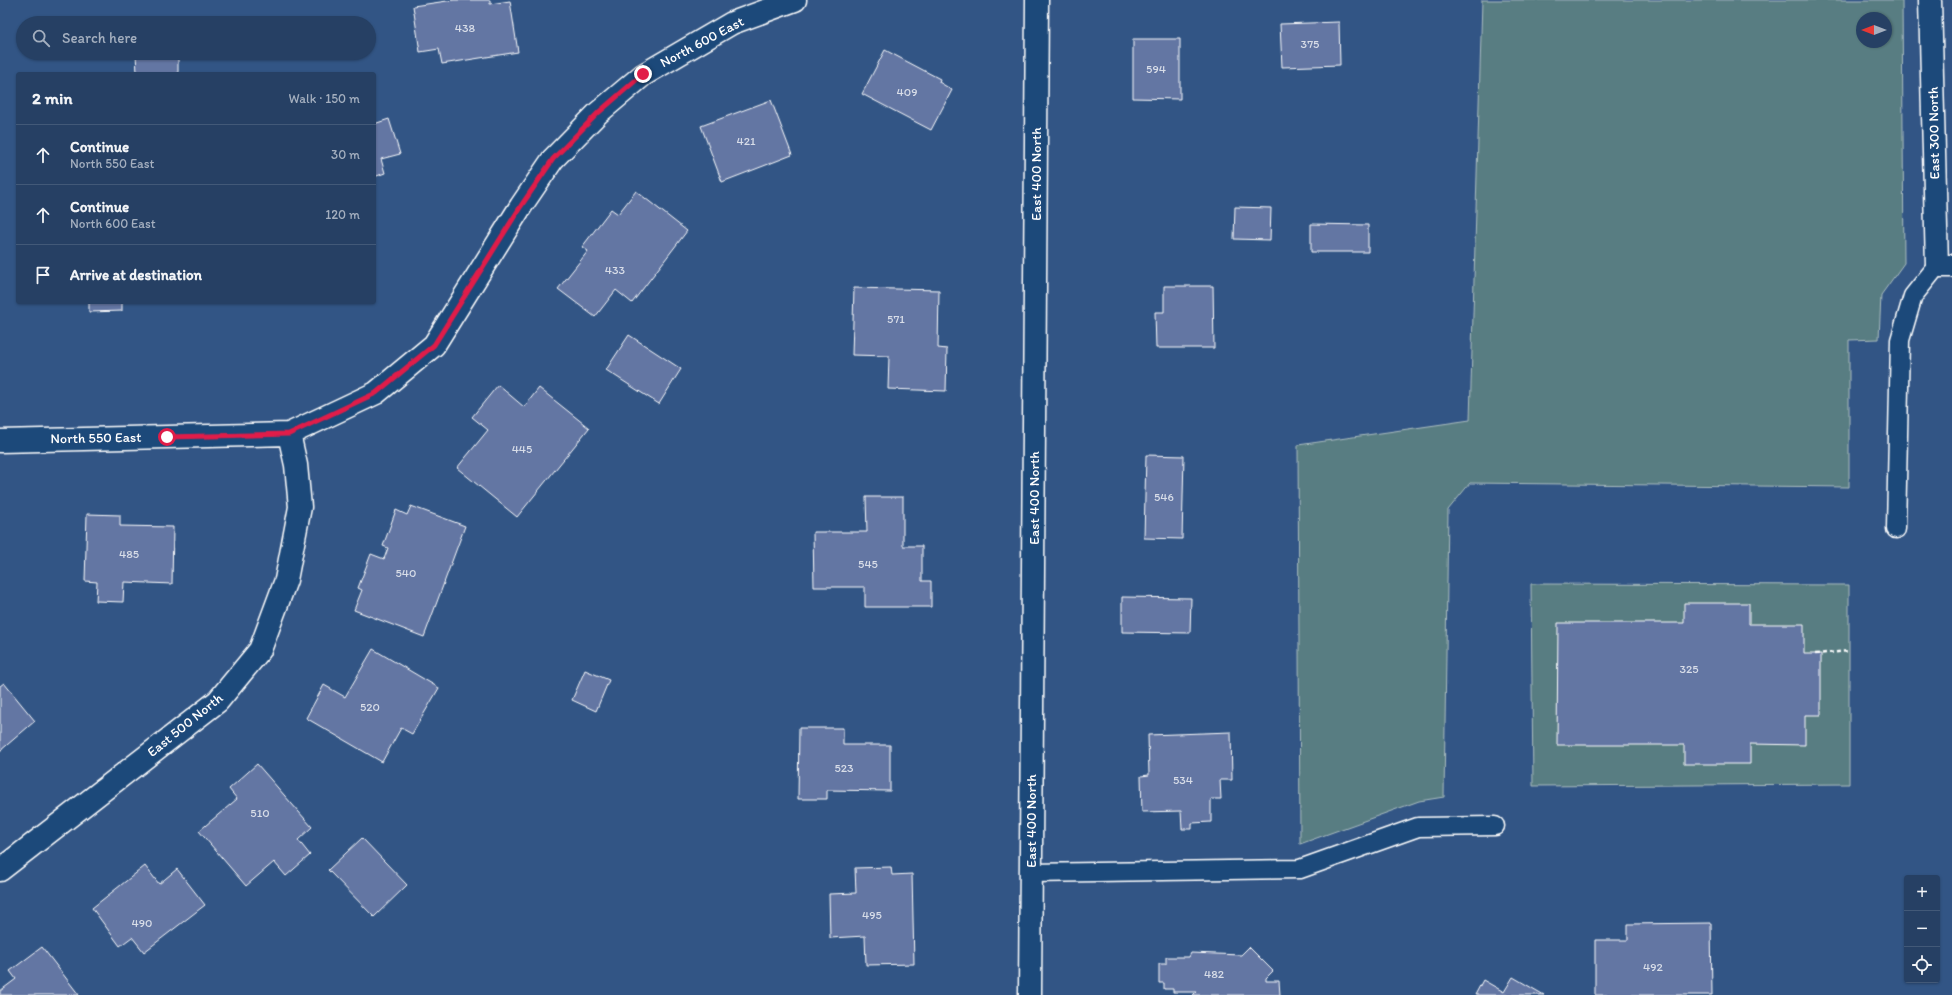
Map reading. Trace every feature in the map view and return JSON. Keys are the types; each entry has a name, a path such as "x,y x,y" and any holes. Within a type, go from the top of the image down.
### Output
{"street":[{"name":"North 600 East","path":"289,434 376,393 434,345 521,206 553,159 598,113 643,74 732,23 795,0"},
{"name":"East 400 North","path":"1030,995 1037,0"},
{"name":"East 300 North","path":"1930,0 1945,266"},
{"name":"North 550 East","path":"0,441 289,434"},
{"name":"East 500 North","path":"0,870 218,701 260,650 286,580 300,507 296,465 289,434"}],"lane":[{"path":"1896,529 1900,340 1913,296 1945,266"},
{"path":"1031,873 1300,869 1418,827 1495,826"}],"path":[{"path":"1815,654 1849,651"}],"green space":[{"path":"1482,0 1902,0 1904,263 1881,295 1879,339 1849,340 1849,487 1470,483 1448,510 1444,797 1419,801 1300,844 1298,445 1470,420"},
{"path":"1531,584 1849,585 1849,784 1533,786"}],"building":[{"path":"454,0 490,0 490,4 510,1 518,52 442,64 439,49 420,52 413,6"},
{"path":"1339,22 1340,65 1282,67 1280,24"},
{"path":"1133,39 1180,39 1180,99 1133,98"},
{"path":"885,50 940,79 939,82 952,90 931,130 862,94"},
{"path":"136,60 178,60 178,72 137,72"},
{"path":"771,100 792,155 722,182 701,126"},
{"path":"389,119 400,154 381,159 385,173 376,176 376,123"},
{"path":"636,191 687,231 632,303 616,290 595,317 558,289 588,251 582,247 611,209 618,214"},
{"path":"1235,207 1271,208 1270,240 1234,239"},
{"path":"1311,224 1368,225 1368,252 1311,252"},
{"path":"1164,286 1213,286 1214,348 1156,348 1155,312 1164,312"},
{"path":"854,288 939,290 938,348 947,349 946,391 888,389 889,356 852,355"},
{"path":"89,304 122,304 122,311 89,312"},
{"path":"629,335 681,369 659,404 606,370"},
{"path":"498,385 524,407 539,388 589,428 517,517 457,468 488,430 472,417"},
{"path":"1146,455 1184,456 1182,539 1144,538"},
{"path":"866,497 903,497 903,546 922,546 922,581 931,581 931,607 865,607 865,587 814,587 813,532 867,532"},
{"path":"411,506 465,526 424,637 354,610 362,590 358,588 371,554 384,559 388,548 383,546 396,510 407,515"},
{"path":"87,514 120,515 120,526 173,527 172,584 124,582 123,602 96,601 97,582 85,581"},
{"path":"1122,597 1191,598 1190,633 1122,632"},
{"path":"1684,603 1749,603 1749,624 1804,624 1804,654 1821,654 1821,715 1805,715 1805,745 1750,744 1750,764 1684,764 1684,745 1557,745 1558,623 1684,623"},
{"path":"373,649 439,688 412,734 401,728 382,762 306,718 324,685 345,697"},
{"path":"585,670 609,680 596,711 572,700"},
{"path":"4,683 35,721 0,751 0,686"},
{"path":"799,728 843,728 843,745 890,745 890,791 827,790 827,799 798,799"},
{"path":"1231,732 1232,780 1220,780 1221,799 1211,799 1211,822 1192,823 1192,829 1182,829 1181,811 1142,812 1141,776 1149,775 1148,735"},
{"path":"257,764 312,827 298,840 310,855 286,876 274,862 246,886 199,831 237,799 229,789"},
{"path":"362,838 407,885 374,917 328,870"},
{"path":"145,866 159,884 177,869 205,905 144,952 132,937 120,946 92,908"},
{"path":"891,867 892,875 912,874 914,964 866,965 865,936 830,938 829,894 856,893 855,868"},
{"path":"1711,923 1712,995 1595,995 1595,940 1628,940 1628,924"},
{"path":"42,947 79,995 0,995 0,991 16,979 10,971"},
{"path":"1249,947 1273,971 1266,978 1266,981 1279,981 1280,995 1193,995 1196,992 1173,992 1173,989 1164,989 1164,983 1159,983 1159,964 1166,964 1166,957 1189,957 1191,953 1241,955"},
{"path":"1513,977 1544,995 1475,995 1483,980 1504,992"}],"route":[{"path":"167,437 289,434 376,393 434,345 521,206 553,159 598,113 643,74"}]}
